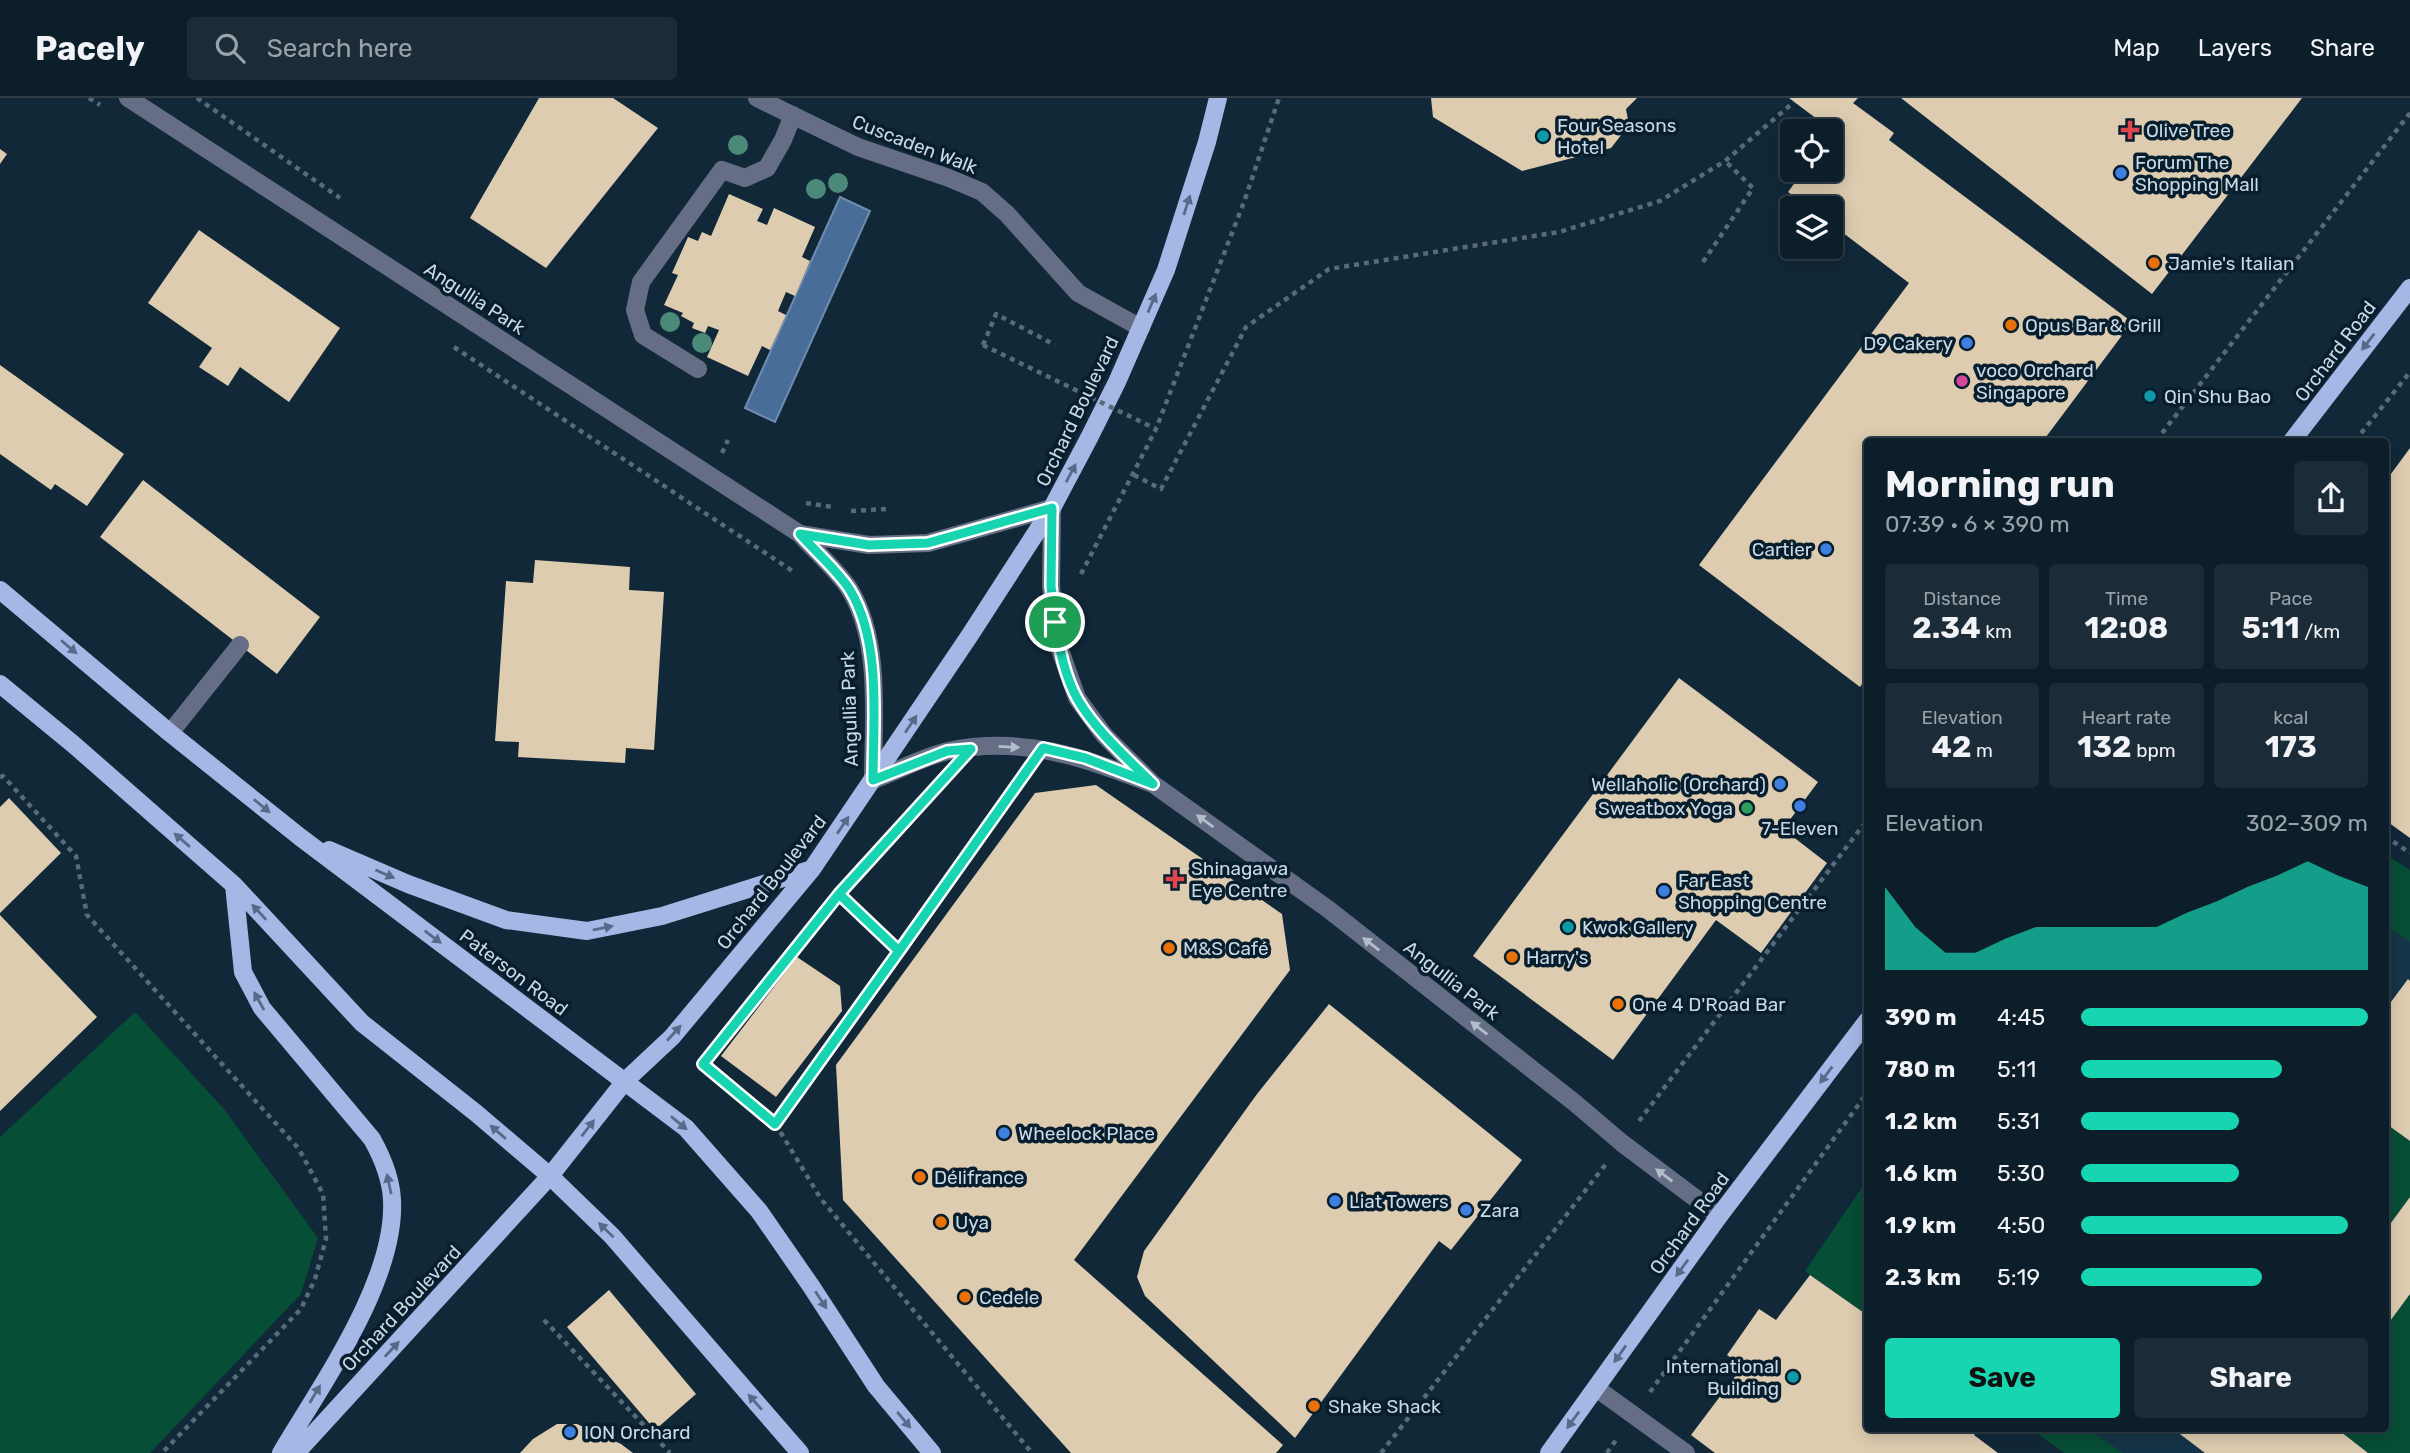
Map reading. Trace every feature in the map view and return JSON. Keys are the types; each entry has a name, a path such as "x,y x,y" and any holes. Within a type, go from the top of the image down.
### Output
{"main road":[{"name":"Orchard Boulevard","path":"296,1453 550,1176 625,1081 672,1037 812,869 873,780 1052,508 1106,404 1166,270 1208,142 1218,98"},
{"name":"Orchard Road","path":"2294,438 2410,288"},
{"name":"Paterson Road","path":"0,590 170,733 300,837 686,1128 759,1211 876,1386 933,1453"},
{"path":"0,684 234,885 362,1023 476,1113 550,1176 612,1236 800,1453"},
{"path":"300,837 408,884 506,920 587,932 662,916 812,869"},
{"path":"234,885 243,972 262,1009 372,1139 384,1161 392,1199 389,1240 376,1281 347,1340 281,1453"},
{"name":"Orchard Road","path":"1549,1453 1719,1216 1864,1025"}],"street":[{"name":"Angullia Park","path":"128,98 800,534 850,590 866,629 873,674 873,780 947,751 996,746 1043,748 1085,758 1153,784"},
{"name":"Cuscaden Walk","path":"757,98 858,147 982,192 1007,214 1078,293 1141,328"},
{"path":"698,369 643,335 635,310 641,282 722,170 745,178 767,169 793,115"},
{"name":"Angullia Park","path":"800,534 869,545 928,543 1052,508 1051,586 1058,644 1077,698 1104,735 1153,784 1328,909 1622,1143 1719,1216"},
{"path":"170,733 240,645"},
{"path":"1596,1388 1686,1453"}],"path":[{"path":"1055,622 1156,429 1244,202 1279,98"},
{"path":"1134,475 1161,489 1246,327 1329,269 1559,232 1660,201 1725,161 1794,102"},
{"path":"2158,438 2410,113"},
{"path":"1703,261 1753,188 1725,161"},
{"path":"1055,345 996,314 983,345 1156,429"},
{"path":"2357,438 2410,372"},
{"path":"722,454 727,440"},
{"path":"775,1124 1043,748"},
{"path":"971,749 839,894 703,1064 775,1124 821,1199 1029,1452"},
{"path":"0,777 4,776 76,856 87,915 299,1149 323,1194 326,1239 315,1279 301,1309 162,1453"},
{"path":"2389,839 2410,853"},
{"path":"839,894 899,951"},
{"path":"1607,1453 1864,1097"},
{"path":"544,1320 670,1453"}],"shaded area":[{"path":"2389,857 2410,870 2410,1453 2065,1453 2035,1432 2389,1432"}],"green space":[{"path":"2389,857 2410,870 2410,942 2389,928"},
{"path":"135,1012 224,1109 318,1238 301,1294 150,1453 0,1453 0,1137"},
{"path":"2389,1126 2410,1141 2410,1197 2389,1226"},
{"path":"1864,1184 1864,1313 1805,1271"},
{"path":"2410,1294 2410,1453 2368,1453 2341,1432 2389,1432 2389,1323"},
{"path":"2035,1432 2093,1432 2123,1453 2065,1453"}],"water":[{"path":"840,197 870,211 775,422 745,408"}],"building":[{"path":"539,98 613,98 658,128 546,268 470,218"},
{"name":"Four Seasons Hotel","path":"1431,98 1637,98 1626,109 1629,125 1611,148 1522,171 1433,117"},
{"name":"voco Orchard Singapore","path":"1789,98 1858,98 1853,103 1894,133 1889,140 2132,322 2045,438 1864,438 1864,681 1860,687 1699,565 1909,283 1843,233 1843,196 1794,196 1788,192 1795,182 1843,182 1843,119 1817,119"},
{"name":"Forum The Shopping Mall","path":"1901,98 2302,98 2152,294"},
{"path":"0,149 7,154 0,164"},
{"path":"729,194 763,209 757,221 767,225 774,208 815,227 802,257 810,261 795,296 786,292 778,311 786,315 770,350 762,346 748,376 707,357 719,330 708,326 705,333 692,328 694,323 681,316 683,313 664,305 678,275 672,273 688,237 698,241 702,232 711,236"},
{"path":"199,230 340,328 289,402 240,367 228,386 199,367 212,348 148,303"},
{"path":"0,365 124,454 87,506 55,484 51,490 0,454"},
{"path":"2410,448 2410,838 2389,823 2389,477"},
{"path":"143,480 320,617 277,674 100,537"},
{"path":"535,560 630,567 629,590 664,592 654,750 626,748 625,763 518,757 519,742 495,741 506,581 533,583"},
{"name":"Far East Shopping Centre","path":"1679,678 1818,782 1783,829 1827,863 1761,953 1716,920 1613,1060 1473,956"},
{"name":"Wheelock Place","path":"1096,785 1282,914 1290,970 1074,1260 1283,1445 1276,1453 1071,1453 843,1200 836,1065 1035,793"},
{"path":"9,798 61,853 0,913 0,807"},
{"path":"0,915 97,1017 0,1111"},
{"path":"797,957 840,986 842,1011 776,1097 721,1056"},
{"path":"2408,979 2410,1141 2389,1126 2389,1005"},
{"name":"Liat Towers","path":"1329,1004 1522,1160 1451,1250 1439,1241 1295,1438 1145,1296 1137,1277 1144,1251 1257,1094"},
{"path":"2410,1197 2410,1294 2389,1323 2389,1226"},
{"name":"International Building","path":"1810,1275 1864,1313 1864,1432 1976,1432 1974,1435 1998,1453 1715,1453 1691,1435 1743,1366 1727,1355 1759,1309 1776,1320"},
{"path":"609,1290 696,1394 655,1430 567,1327"},
{"name":"ION Orchard","path":"557,1424 577,1424 621,1444 633,1453 520,1453 533,1439"},
{"path":"2177,1432 2341,1432 2368,1453 2205,1453"}],"place":[{"name":"Olive Tree","path":"2130,130"},
{"name":"Four Seasons Hotel","path":"1543,136"},
{"name":"Forum The Shopping Mall","path":"2121,173"},
{"name":"Jamie's Italian","path":"2154,263"},
{"name":"Opus Bar & Grill","path":"2011,325"},
{"name":"D9 Cakery","path":"1967,343"},
{"name":"voco Orchard Singapore","path":"1962,381"},
{"name":"Qin Shu Bao","path":"2150,396"},
{"name":"Cartier","path":"1826,549"},
{"name":"Wellaholic (Orchard)","path":"1780,784"},
{"name":"7-Eleven","path":"1800,806"},
{"name":"Sweatbox Yoga","path":"1747,808"},
{"name":"Shinagawa Eye Centre","path":"1175,879"},
{"name":"Far East Shopping Centre","path":"1664,891"},
{"name":"Kwok Gallery","path":"1568,927"},
{"name":"M&S Café","path":"1169,948"},
{"name":"Harry's","path":"1512,957"},
{"name":"One 4 D'Road Bar","path":"1618,1004"},
{"name":"Wheelock Place","path":"1004,1133"},
{"name":"Délifrance","path":"920,1177"},
{"name":"Liat Towers","path":"1335,1201"},
{"name":"Zara","path":"1466,1210"},
{"name":"Uya","path":"941,1222"},
{"name":"Cedele","path":"965,1297"},
{"name":"International Building","path":"1793,1377"},
{"name":"Shake Shack","path":"1314,1406"},
{"name":"ION Orchard","path":"570,1432"}],"route":[{"path":"1055,622 1051,586 1052,508 928,543 869,545 800,534 850,590 866,629 873,674 873,780 947,751 971,749 839,894 899,951 775,1124 703,1064 839,894 899,951 1043,748 1085,758 1153,784 1104,735 1077,698 1058,644 1055,622"}]}
